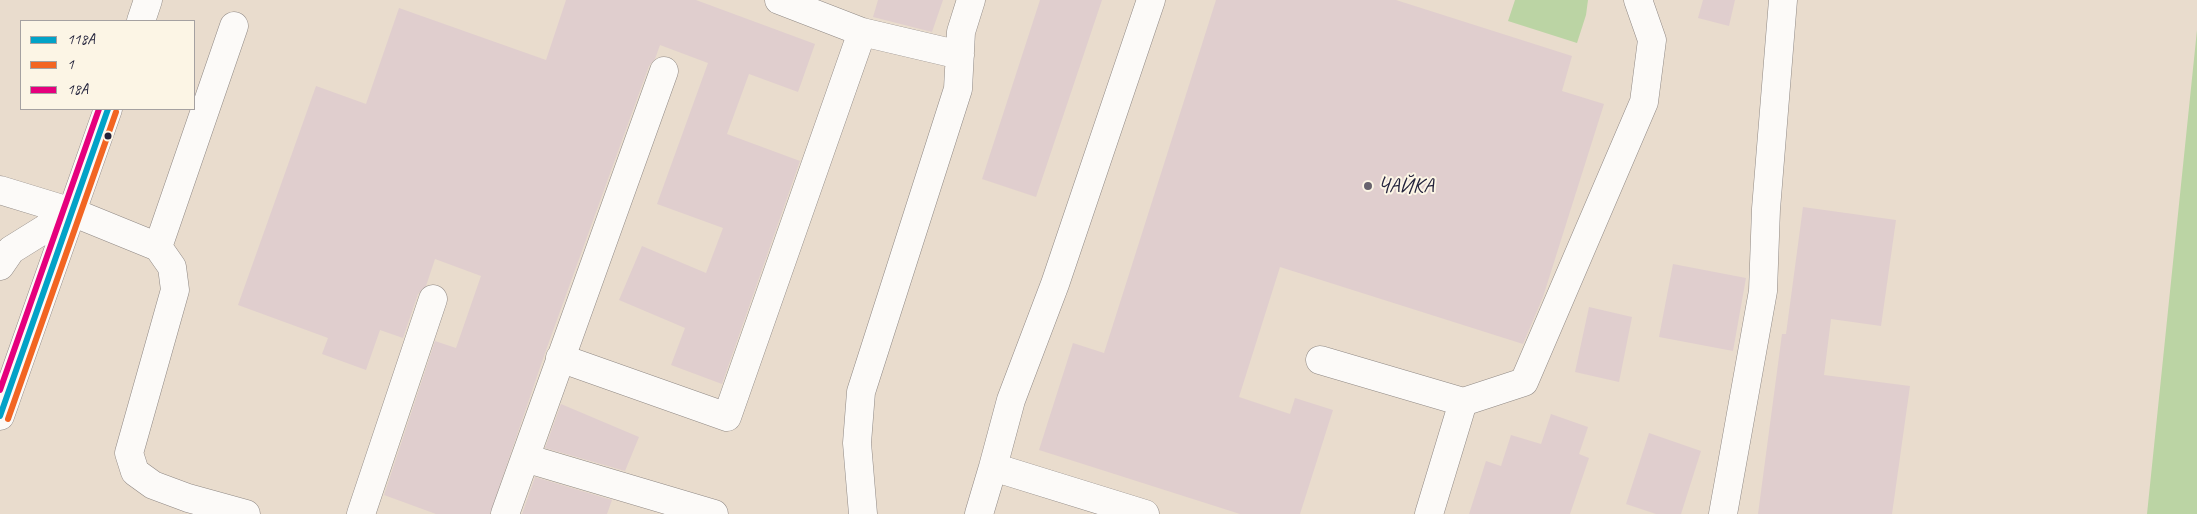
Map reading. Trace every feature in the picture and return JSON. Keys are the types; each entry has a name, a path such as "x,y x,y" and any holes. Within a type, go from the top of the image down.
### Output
{"main road":[{"path":"140,20 148,0"},
{"path":"779,0 862,32 960,55"},
{"path":"863,514 857,443 861,392 958,89 962,32 971,0"},
{"path":"979,514 1011,400 1055,284 1151,0"},
{"path":"1320,360 1462,402 1524,382 1644,102 1652,40 1638,0"},
{"path":"1723,514 1763,291 1766,209 1784,0"},
{"path":"158,247 234,26"},
{"path":"560,358 727,417 862,32"},
{"path":"505,514 664,71"},
{"path":"0,416 108,110"},
{"path":"0,190 72,212 158,247 172,267 175,290 129,453 135,472 185,506 246,514"},
{"path":"0,266 12,250 72,212"},
{"path":"361,514 433,299"},
{"path":"1429,514 1462,402"},
{"path":"525,458 714,514"},
{"path":"993,468 1133,512"}],"green space":[{"path":"1515,0 1588,0 1586,15 1577,43 1508,21"},
{"path":"2197,30 2197,514 2147,514"}],"building":[{"path":"566,0 696,0 815,44 798,92 749,74 727,134 800,161 722,384 671,365 685,328 619,300 642,246 706,273 723,228 657,204 708,63 660,45 655,59 649,66 545,353 490,514 436,514 384,495 435,341 456,348 481,276 435,259 426,286 418,294 403,338 380,330 366,370 322,354 328,338 238,305 316,86 366,104 399,8 546,60"},
{"path":"878,0 943,0 932,32 873,17"},
{"path":"1040,0 1102,0 1036,197 982,179"},
{"name":"ЧАЙКА","path":"1216,0 1396,0 1572,56 1562,91 1604,104 1543,297 1523,344 1280,267 1239,397 1290,414 1295,398 1333,410 1300,514 1240,514 1039,450 1073,343 1104,353"},
{"path":"1703,0 1735,0 1729,26 1698,18"},
{"path":"1803,207 1896,220 1881,326 1831,319 1824,375 1910,386 1892,514 1758,514 1782,334 1786,334"},
{"path":"1673,264 1746,278 1733,351 1659,337"},
{"path":"1589,307 1632,317 1619,382 1575,372"},
{"path":"561,404 639,437 625,471 545,448"},
{"path":"1551,414 1588,427 1579,454 1589,458 1570,514 1469,514 1486,461 1501,466 1511,435 1541,444"},
{"path":"1649,433 1701,451 1681,514 1656,514 1626,504"},
{"path":"535,477 612,500 607,514 522,514"}],"transit line":[{"name":"18А","path":"0,390 99,110"},
{"name":"118А","path":"0,416 108,110"},
{"name":"1","path":"8,419 116,112"}],"place":[{"name":"ЧАЙКА","path":"1368,186"}]}
